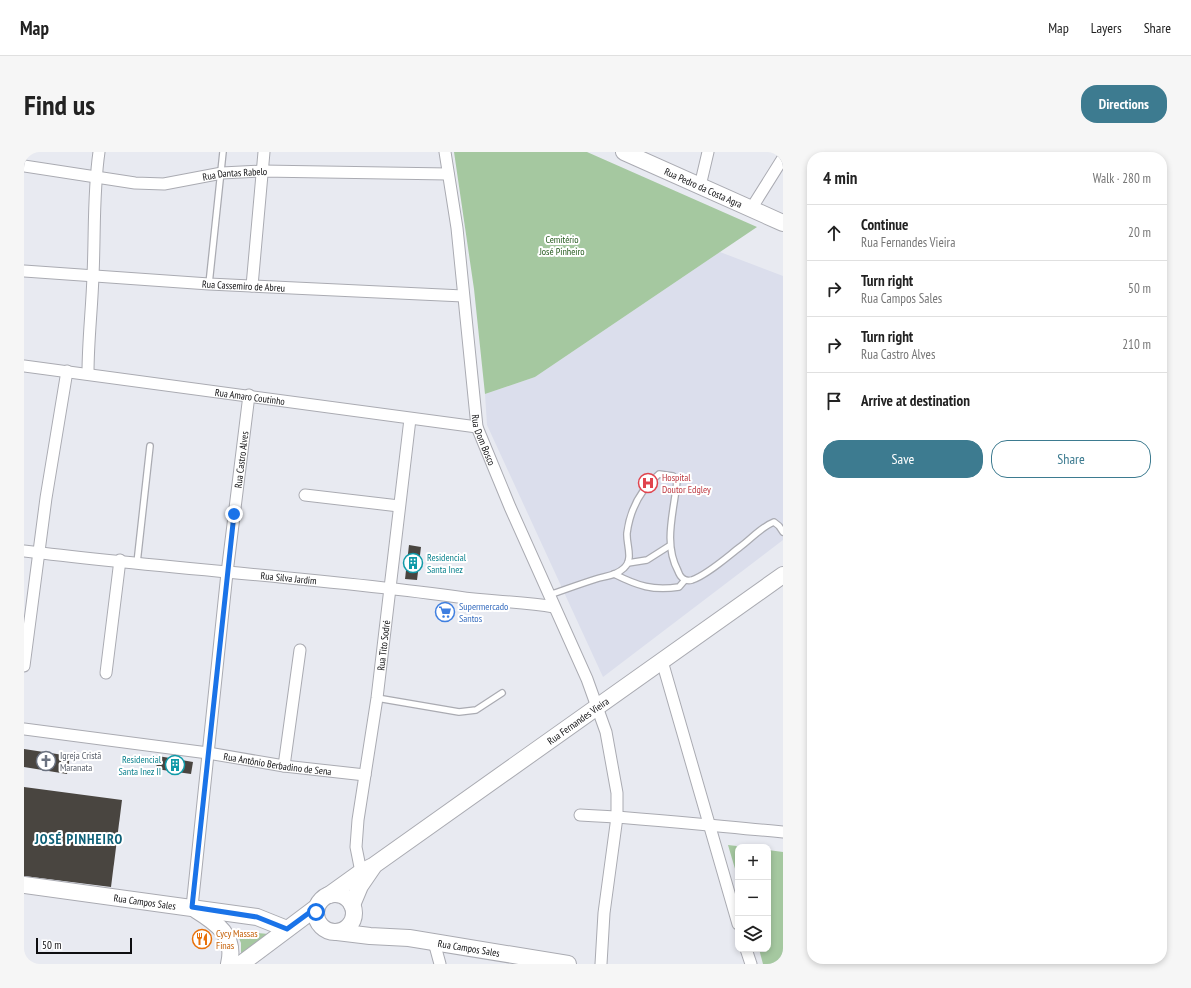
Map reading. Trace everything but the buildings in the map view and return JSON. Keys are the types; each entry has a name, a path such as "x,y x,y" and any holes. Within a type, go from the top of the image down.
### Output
{"street":[{"path":"88,373 88,330 93,275 96,176 99,152"},
{"path":"252,286 264,152"},
{"name":"Rua Dom Bosco","path":"445,152 457,228 477,427 554,608 587,679 606,732 617,793 617,817 604,913 601,964"},
{"name":"Rua Pedro da Costa Agra","path":"624,152 783,222"},
{"path":"700,186 708,152"},
{"path":"751,209 783,158"},
{"name":"Rua Dantas Rabelo","path":"24,166 135,183 164,184 222,173 262,171 448,174"},
{"name":"Rua Cassemiro de Abreu","path":"24,271 209,284 463,296"},
{"name":"Rua Amaro Coutinho","path":"24,366 88,373 166,386 249,395 410,419 477,427"},
{"path":"24,666 39,552 67,371"},
{"name":"Rua Castro Alves","path":"192,907 227,572 249,395"},
{"name":"Rua Tito Sodré","path":"367,869 356,838 377,698 410,419"},
{"path":"304,495 399,506"},
{"name":"Rua Silva Jardim","path":"24,551 391,588 469,599 538,604 554,608"},
{"path":"106,673 120,560"},
{"name":"Rua Fernandes Vieira","path":"329,895 662,662 783,575"},
{"path":"284,766 300,650"},
{"path":"662,662 736,916"},
{"name":"Rua Antônio Berbadino de Sena","path":"24,729 208,753 284,766 365,775"},
{"path":"580,815 660,819 709,826 783,832"},
{"name":"Rua Fernandes Vieira","path":"352,913 367,869"},
{"name":"Rua Campos Sales","path":"24,885 257,917 289,928 370,936 409,938 568,964"},
{"path":"241,964 317,907 322,900 329,895 334,894 344,897 352,913 370,936"},
{"path":"192,907 218,924 225,933 230,948 229,964"},
{"path":"317,907 316,918 319,924 333,932 348,926 352,913"},
{"path":"434,942 440,964"},
{"path":"747,952 751,964"}],"lane":[{"path":"209,284 222,173 223,152"},
{"path":"137,563 150,446"},
{"path":"549,596 598,578 614,574 624,568 628,563 629,548 627,534 631,513 647,484 658,474 668,474 673,476 677,481 670,546 674,565 680,576 685,580 691,580 703,574 741,547 767,525 774,522 780,526 783,532"},
{"path":"628,563 647,560 670,546"},
{"path":"614,574 635,585 664,589 679,587 685,580"},
{"path":"377,698 459,712 476,710 502,693"}],"shaded area":[{"name":"Hospital Doutor Edgley","path":"720,252 783,276 783,540 603,677 487,425 485,394 535,377"}],"green space":[{"name":"Cemitério José Pinheiro","path":"454,152 587,152 757,227 535,377 485,394 474,289"},
{"path":"728,845 735,846 735,869"},
{"path":"771,850 783,852 783,964 763,964 760,952 771,952"},
{"path":"236,931 269,934 241,955 241,943"}],"place":[{"name":"Hospital Doutor Edgley","path":"648,483"},
{"name":"Residencial Santa Inez","path":"413,563"},
{"name":"Supermercado Santos","path":"445,612"},
{"name":"Igreja Cristã Maranata","path":"46,761"},
{"name":"Residencial Santa Inez II","path":"175,765"},
{"name":"Cycy Massas Finas","path":"202,939"}],"district":[{"name":"JOSÉ PINHEIRO","path":"79,839"}],"route":[{"path":"234,514 192,907 257,917 287,929 317,907 316,912"}]}
